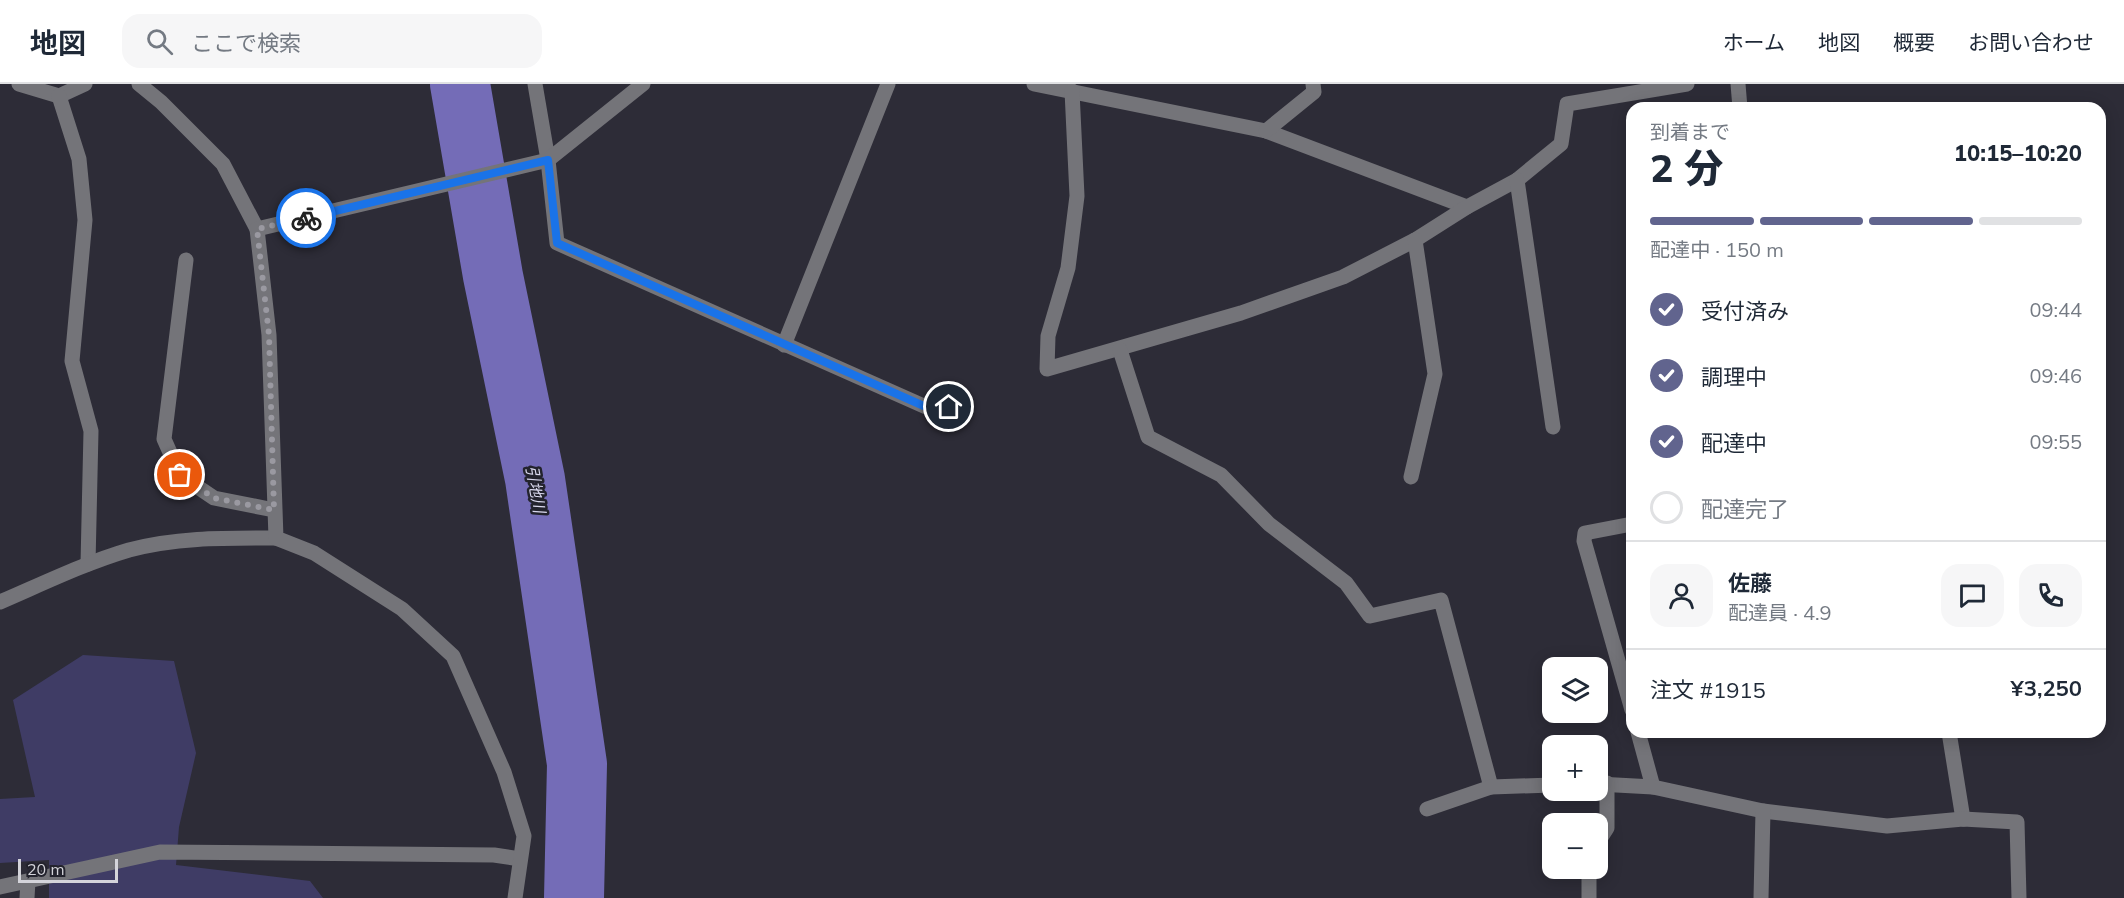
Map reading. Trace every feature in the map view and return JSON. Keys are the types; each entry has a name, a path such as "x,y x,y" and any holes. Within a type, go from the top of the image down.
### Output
{"street":[{"path":"19,84 59,96 85,84"},
{"path":"139,84 161,102 223,164 257,229 269,335 276,538"},
{"path":"535,84 548,160 557,243 935,411 963,402"},
{"path":"257,229 548,160 643,84"},
{"path":"784,345 888,84"},
{"path":"1034,84 1266,130 1467,207"},
{"path":"1266,130 1314,92 1313,84"},
{"path":"1072,90 1077,196 1068,268 1048,336 1047,369 1120,350 1241,313 1343,277 1415,240 1467,207 1517,180 1561,144 1567,104 1687,84"},
{"path":"1738,84 1740,102"},
{"path":"59,96 78,159 85,219 72,361 91,431 88,564"},
{"path":"1517,180 1552,427"},
{"path":"1411,477 1435,374 1415,240"},
{"path":"186,260 164,439 180,475 214,498 274,510"},
{"path":"1120,350 1148,437 1221,475 1269,524 1346,583 1370,616 1441,600 1491,787"},
{"path":"1626,525 1585,533 1584,541 1626,671"},
{"path":"0,602 88,564 131,550 204,537 276,538 314,553 402,609 453,656 504,772 525,836 515,898"},
{"path":"1640,738 1653,787"},
{"path":"1950,738 1963,819"},
{"path":"1608,783 1653,787 1763,810 1887,826 1963,819 2017,822 2019,898"},
{"path":"1427,809 1491,787 1542,785"},
{"path":"1761,898 1763,810"},
{"path":"0,887 160,852 494,855 520,860"},
{"path":"1589,879 1589,898"},
{"path":"27,898 28,881"}],"shaded area":[{"path":"83,655 174,661 196,753 179,827 176,865 310,881 323,898 49,898 49,860 0,863 0,799 35,797 13,700"}],"waterway":[{"name":"引地川","path":"460,84 493,276 535,479 577,764 574,898"}],"way so far":[{"path":"180,475 214,498 274,510 269,335 257,229 306,218"}],"route":[{"path":"306,218 548,160 557,243 935,411 949,407"}]}
